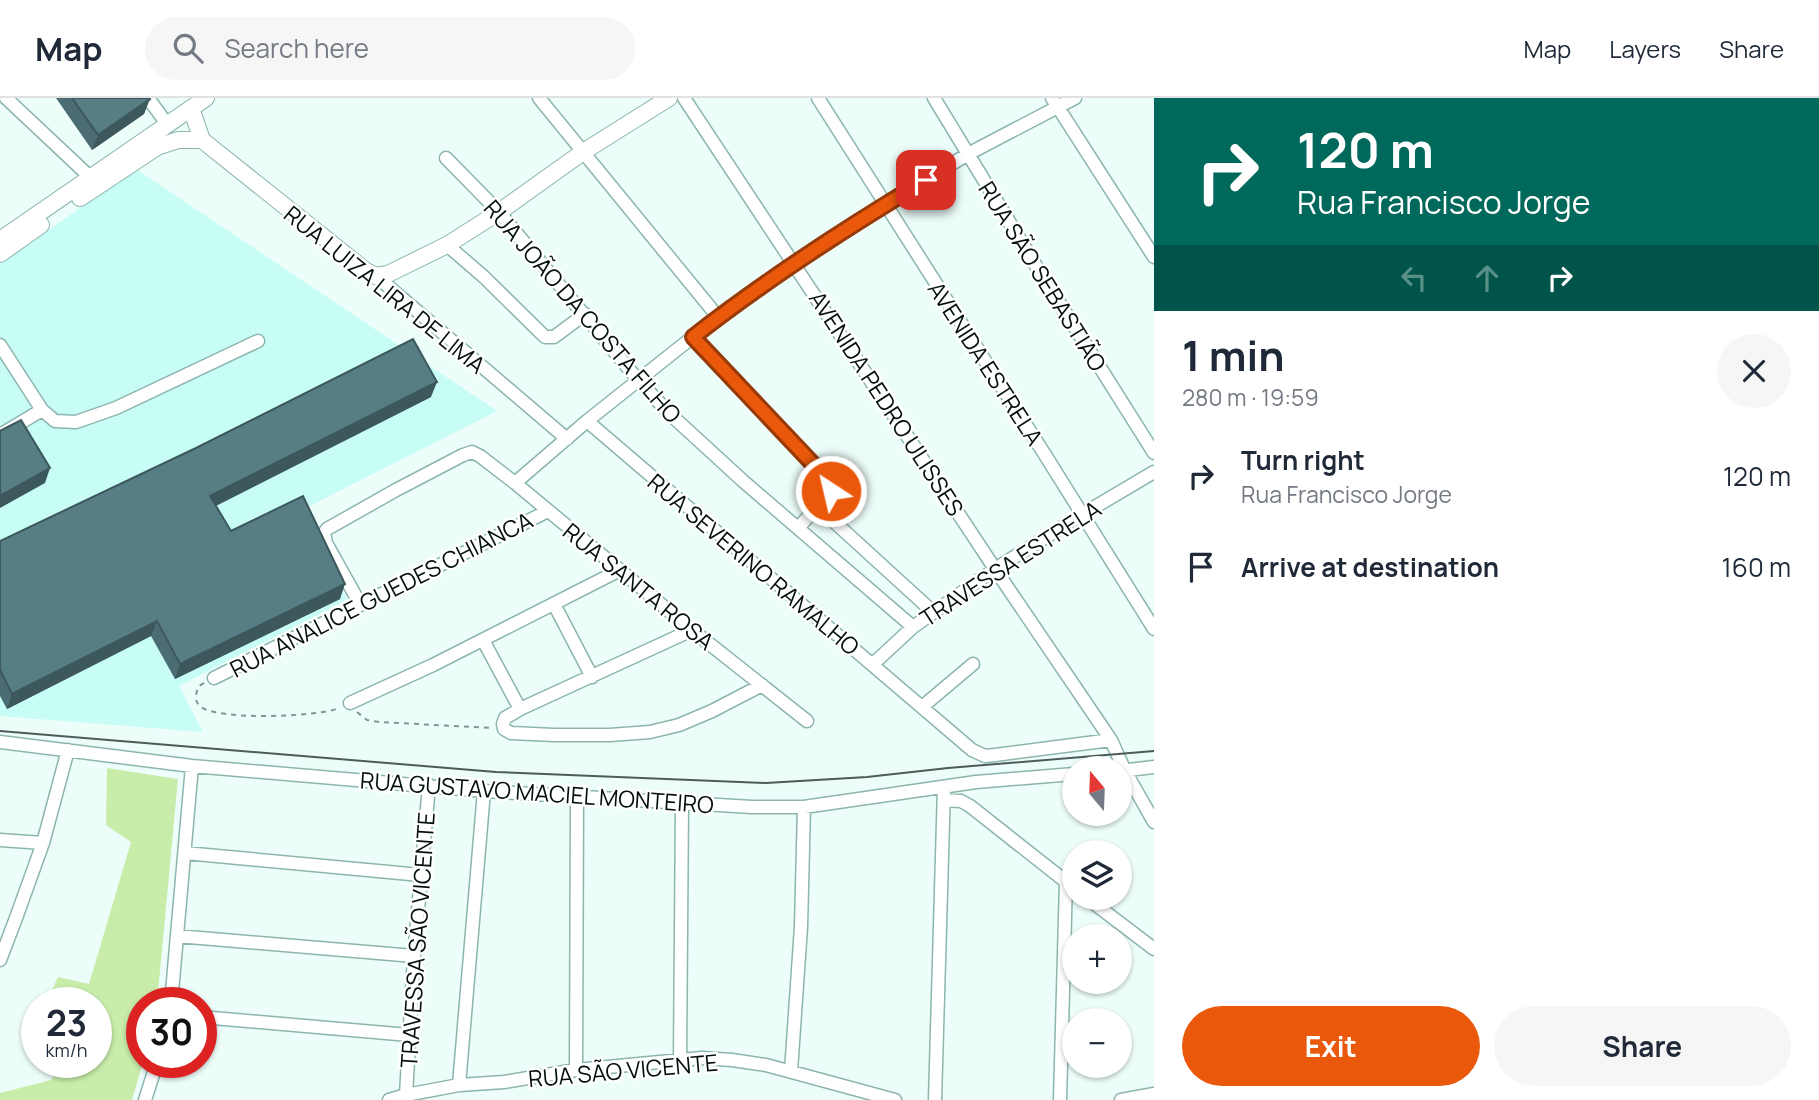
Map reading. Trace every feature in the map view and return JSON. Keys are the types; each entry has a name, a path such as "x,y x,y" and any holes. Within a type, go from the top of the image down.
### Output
{"main road":[{"path":"2,233 206,98"},
{"path":"376,276 388,274 447,244 499,212 583,152 669,98"},
{"path":"0,254 148,152 168,142 202,140 191,108"},
{"name":"RUA LUIZA LIRA DE LIMA","path":"202,140 376,276"}],"street":[{"path":"6,98 90,177"},
{"path":"148,98 167,124"},
{"path":"539,98 718,317"},
{"name":"AVENIDA PEDRO ULISSES","path":"684,98 1111,740 1117,756"},
{"name":"AVENIDA ESTRELA","path":"818,98 1154,629"},
{"name":"RUA SÃO SEBASTIÃO","path":"934,98 1032,261 1154,453"},
{"path":"515,483 587,421 718,317 795,264 968,154 1055,103 1075,98"},
{"path":"1055,103 1154,257"},
{"name":"RUA JOÃO DA COSTA FILHO","path":"446,158 499,212 638,380 671,415 913,627"},
{"path":"447,244 545,337 554,337 584,314"},
{"name":"RUA LUIZA LIRA DE LIMA","path":"376,276 567,439"},
{"path":"693,337 830,482 831,491 798,528"},
{"path":"0,345 42,410 55,421 76,422 116,408 258,341"},
{"path":"0,435 42,410"},
{"name":"RUA SEVERINO RAMALHO","path":"587,421 972,750 985,756 1111,740"},
{"name":"RUA SANTA ROSA","path":"360,604 326,543 324,533 396,489 463,454 472,452 515,483 692,630 807,721"},
{"name":"TRAVESSA ESTRELA","path":"873,664 913,627 995,569 1154,472"},
{"path":"818,507 933,612"},
{"name":"RUA ANALICE GUEDES CHIANCA","path":"214,678 548,511"},
{"path":"350,704 620,570"},
{"path":"554,604 592,677"},
{"path":"692,630 520,709 505,718 504,729 510,733 554,735 650,732 712,712 762,685"},
{"path":"483,640 520,709"},
{"path":"922,707 973,664"},
{"name":"RUA GUSTAVO MACIEL MONTEIRO","path":"0,742 192,766 484,791 752,807 804,807 944,793 996,779 1062,775"},
{"path":"0,960 43,843 68,750"},
{"path":"172,987 192,766"},
{"path":"1132,770 1154,767"},
{"name":"TRAVESSA SÃO VICENTE","path":"406,1095 414,956 429,785"},
{"name":"AVENIDA PEDRO ULISSES","path":"1132,786 1154,822"},
{"path":"459,1086 484,791"},
{"path":"935,1100 944,793 970,806 1062,879"},
{"path":"576,1070 577,796"},
{"path":"680,1060 682,803"},
{"path":"791,1072 801,927 804,807"},
{"path":"0,840 43,843"},
{"path":"185,853 421,875"},
{"path":"1060,1100 1069,910"},
{"path":"1102,910 1154,950"},
{"path":"177,936 414,956"},
{"path":"217,1018 409,1035"},
{"name":"RUA SÃO VICENTE","path":"389,1100 459,1086 504,1082 576,1070 702,1058 732,1060 791,1072 895,1100"},
{"path":"145,1100 152,1078"},
{"path":"1121,1100 1154,1094"}],"path":[{"path":"214,678 200,685 196,701 200,707 214,712 302,715 330,712 350,704 367,720 504,729"}],"shaded area":[{"path":"136,169 497,411 302,510 347,600 179,686 203,732 0,716 0,264"}],"green space":[{"path":"107,768 178,779 158,987 126,987 126,1078 138,1078 132,1100 0,1100 0,1093 52,1078 112,1078 112,987 53,987 58,977 89,984 131,842 106,825"}],"building":[{"path":"72,98 149,98 150,99 98,135"},
{"path":"413,339 437,382 210,496 231,531 303,496 345,584 180,664 157,621 12,694 0,670 0,541 196,448"},
{"path":"21,420 50,468 0,496 0,431"}],"tram line":[{"path":"0,731 496,772 766,783 867,777 1154,751"}],"route":[{"path":"831,491 830,482 693,337 760,287 926,180"}]}
